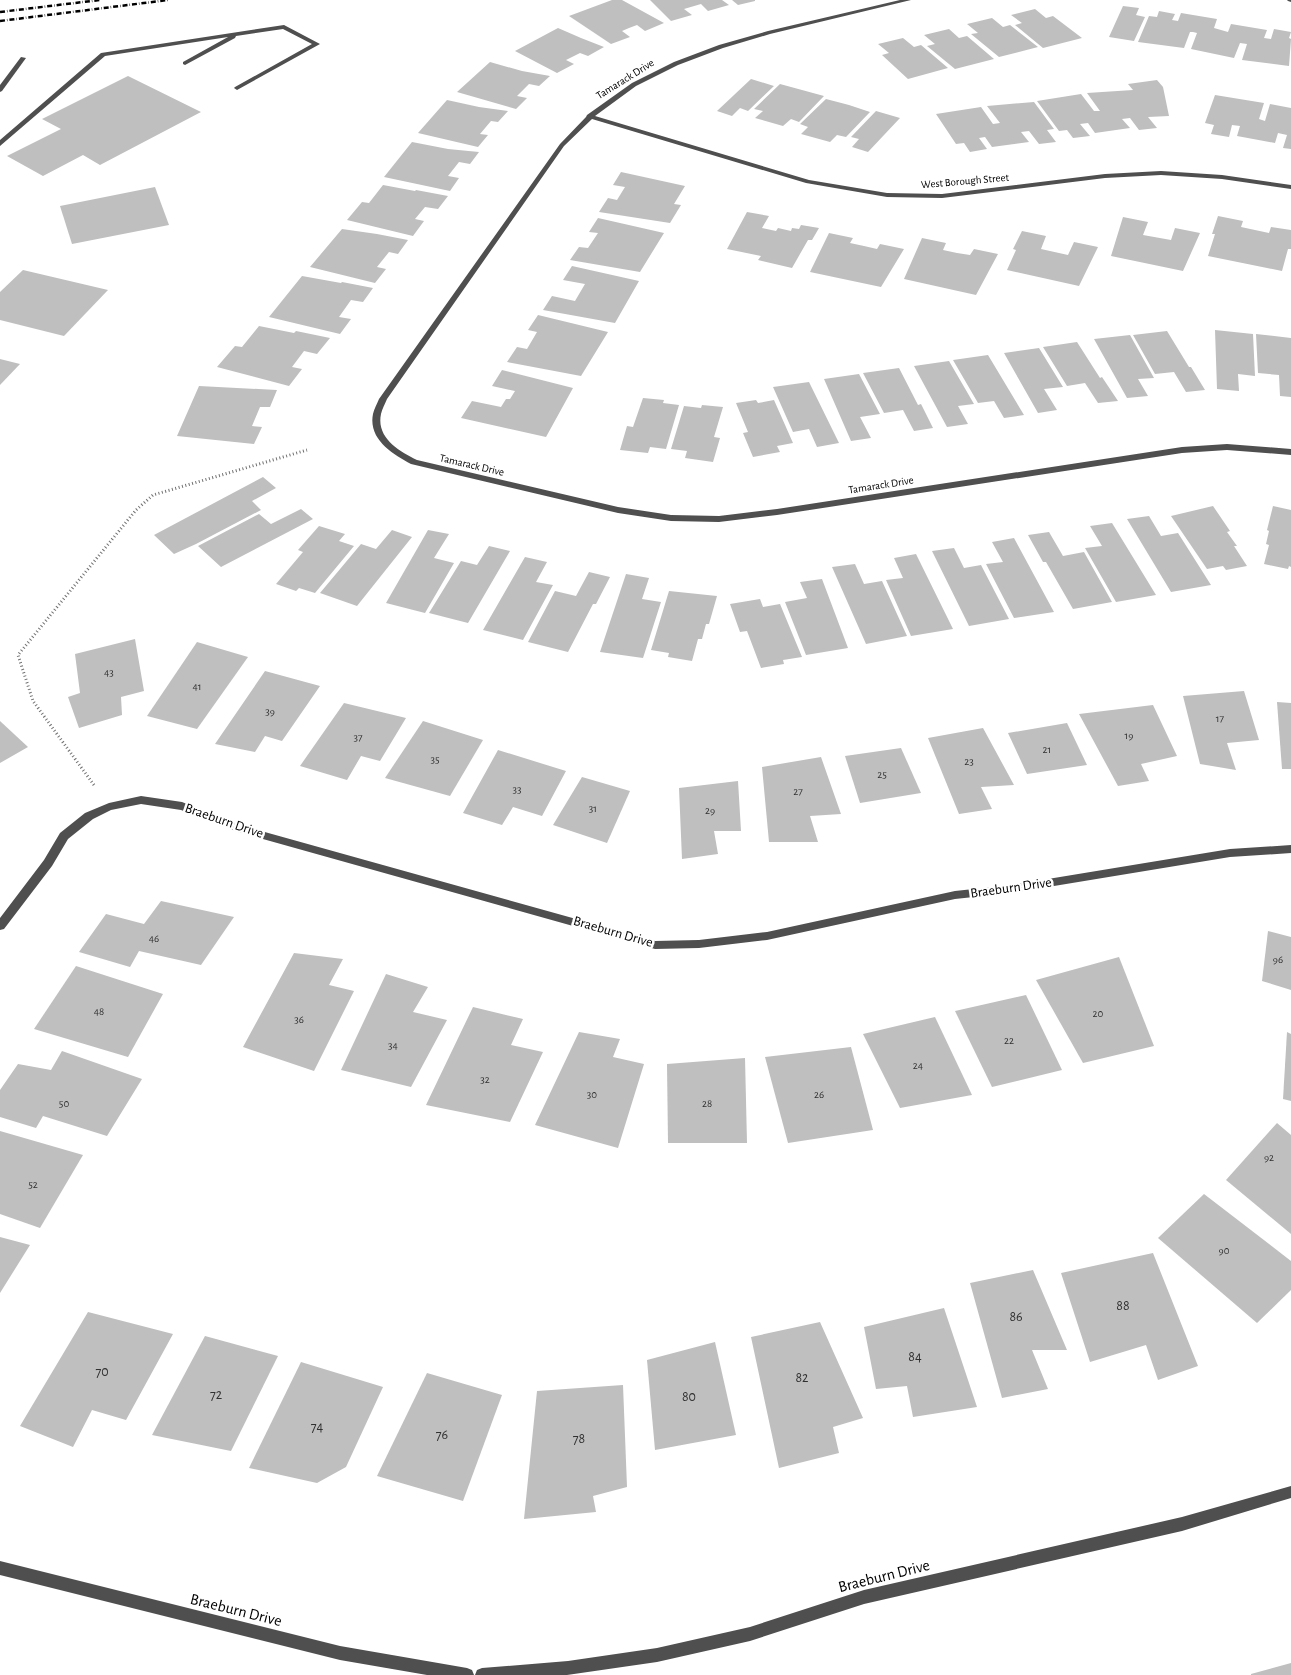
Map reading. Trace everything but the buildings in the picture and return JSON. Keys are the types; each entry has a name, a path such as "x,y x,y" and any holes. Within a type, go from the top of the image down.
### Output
{"street":[{"name":"Tamarack Drive","path":"908,0 704,52 642,79 589,116 562,145 383,398 377,414 377,429 384,442 397,453 433,468 618,510 671,518 705,519 777,512 1182,450 1227,447 1291,452"},
{"path":"0,144 103,54 284,27 317,44 237,88"},
{"path":"185,63 240,33"},
{"path":"0,90 23,58"},
{"name":"West Borough Street","path":"589,116 808,182 888,195 951,196 1142,174 1222,177 1291,187"},
{"name":"Braeburn Drive","path":"0,926 48,863 64,836 89,816 109,806 141,800 182,806 238,828 655,945 699,944 767,936 955,895 1010,889 1230,853 1291,850"},
{"name":"Braeburn Drive","path":"482,1675 568,1668 657,1655 750,1634 864,1597 1182,1524 1291,1492"},
{"name":"Braeburn Drive","path":"0,1568 340,1654 466,1675"}],"path":[{"path":"109,806 33,701 18,655 136,510 153,495 307,450"}],"railway":[{"path":"0,12 100,0"},
{"path":"0,21 168,0"}]}
